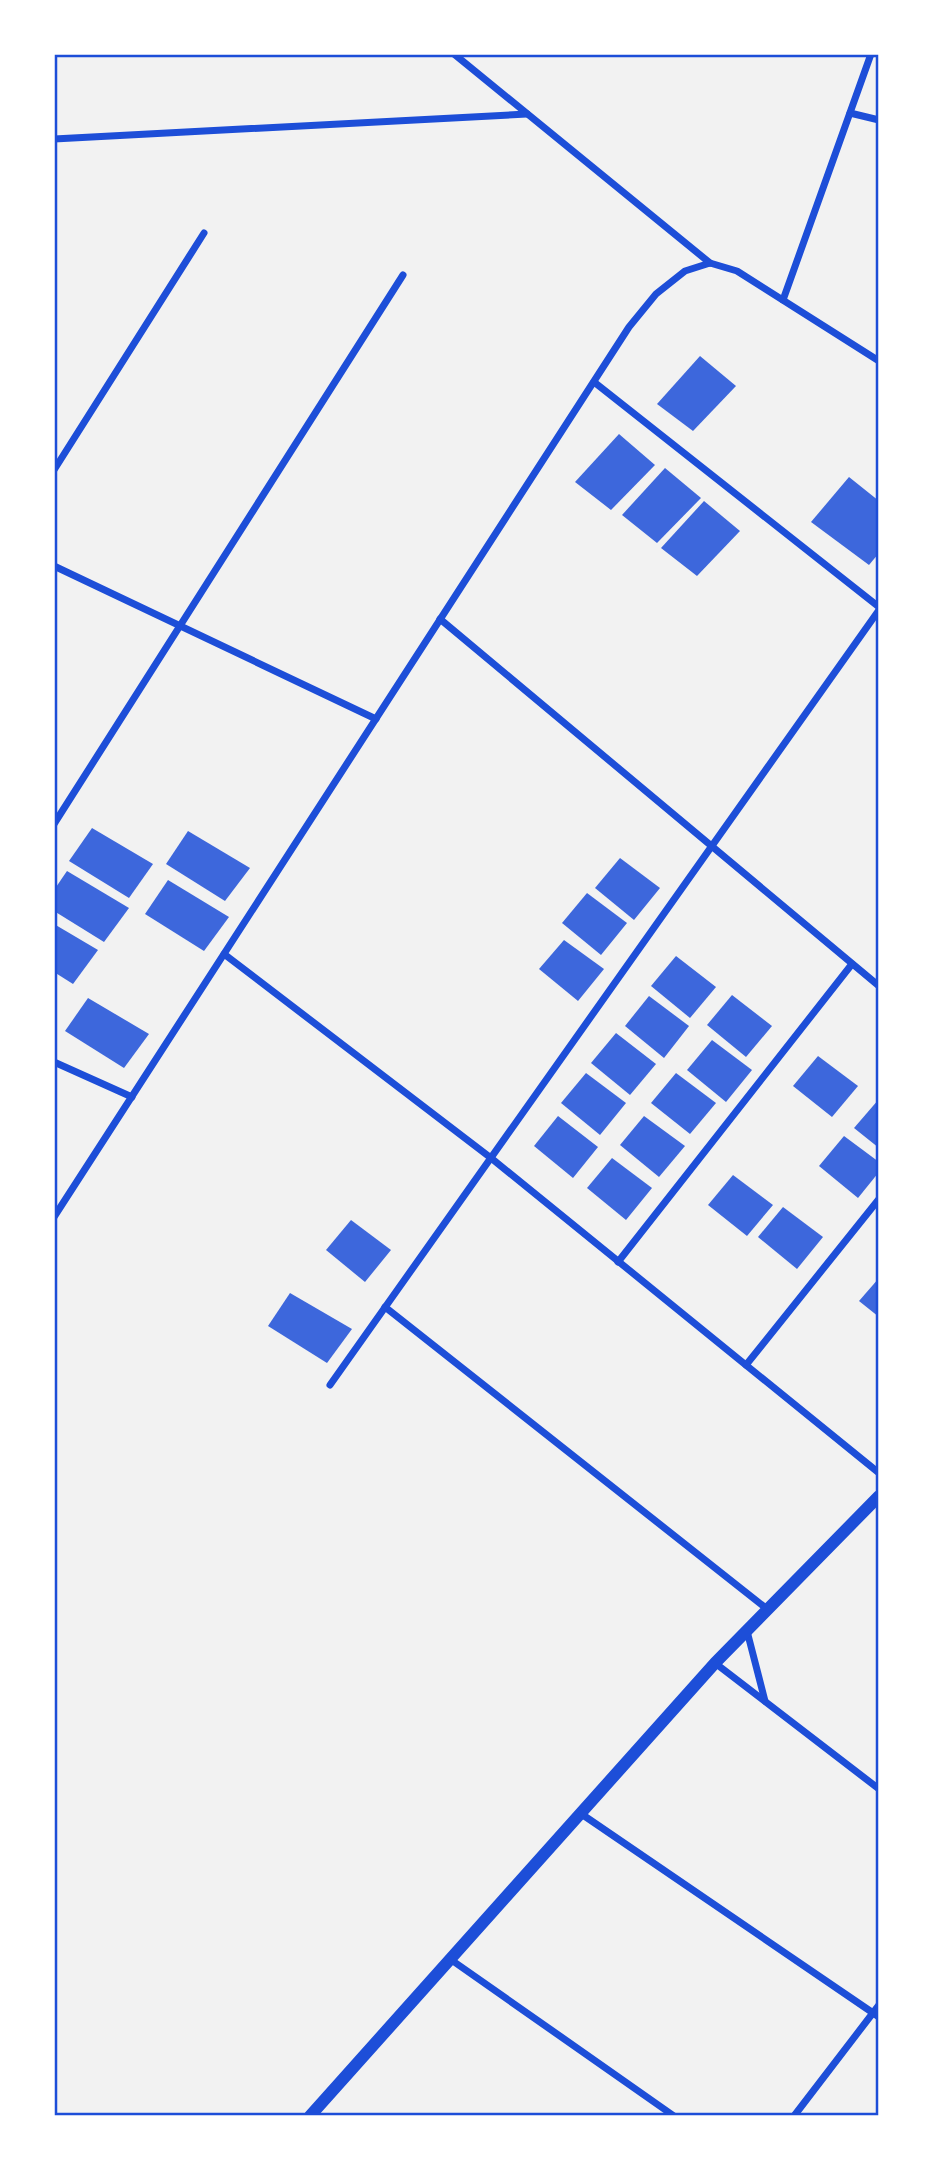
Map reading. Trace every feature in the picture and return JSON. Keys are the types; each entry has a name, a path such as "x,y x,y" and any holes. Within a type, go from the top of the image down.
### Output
{"street":[{"path":"454,54 710,263 737,271 879,361"},
{"path":"783,300 871,54"},
{"path":"850,113 879,120"},
{"path":"54,139 527,114"},
{"path":"54,470 204,233"},
{"path":"54,1217 629,327 656,294 685,271 710,263"},
{"path":"54,824 403,275"},
{"path":"330,1385 879,608 594,382"},
{"path":"54,566 376,719"},
{"path":"440,619 879,986"},
{"path":"224,954 491,1158 879,1473"},
{"path":"618,1262 852,964"},
{"path":"54,1062 132,1097"},
{"path":"746,1365 879,1199"},
{"path":"385,1307 768,1609"},
{"path":"316,2114 450,1958 715,1663 879,1496"},
{"path":"747,1631 765,1702"},
{"path":"715,1663 879,1789"},
{"path":"580,1813 877,2012 794,2116"},
{"path":"450,1958 674,2116"}],"building":[{"path":"700,356 736,386 693,431 657,404"},
{"path":"619,434 655,465 611,510 575,482"},
{"path":"665,468 701,498 657,543 622,515"},
{"path":"849,477 879,501 879,553 869,565 811,522"},
{"path":"704,501 740,531 697,576 661,548"},
{"path":"92,828 153,864 129,898 69,861"},
{"path":"188,831 250,868 225,901 166,864"},
{"path":"620,858 660,888 634,920 595,888"},
{"path":"67,871 129,908 104,942 54,911 54,890"},
{"path":"168,880 229,917 204,951 145,914"},
{"path":"587,893 627,923 601,955 562,923"},
{"path":"54,924 98,950 73,984 54,972"},
{"path":"564,940 604,969 578,1001 539,969"},
{"path":"676,956 716,987 690,1018 651,986"},
{"path":"732,995 772,1026 746,1057 707,1025"},
{"path":"649,996 689,1026 664,1058 625,1026"},
{"path":"88,998 149,1034 124,1068 65,1031"},
{"path":"616,1033 656,1064 630,1095 591,1063"},
{"path":"712,1040 752,1070 726,1102 687,1070"},
{"path":"818,1056 858,1086 832,1117 793,1086"},
{"path":"586,1073 626,1103 600,1135 561,1103"},
{"path":"676,1073 716,1103 690,1134 651,1103"},
{"path":"879,1099 879,1148 854,1128"},
{"path":"558,1116 598,1147 573,1178 534,1146"},
{"path":"644,1116 685,1146 659,1177 620,1145"},
{"path":"844,1136 879,1162 879,1172 858,1198 819,1166"},
{"path":"612,1158 652,1188 626,1220 587,1188"},
{"path":"733,1175 773,1205 747,1236 708,1205"},
{"path":"783,1207 823,1237 797,1269 758,1237"},
{"path":"351,1220 391,1250 365,1282 326,1250"},
{"path":"879,1278 879,1317 859,1301"},
{"path":"290,1293 352,1329 327,1363 268,1326"}]}
